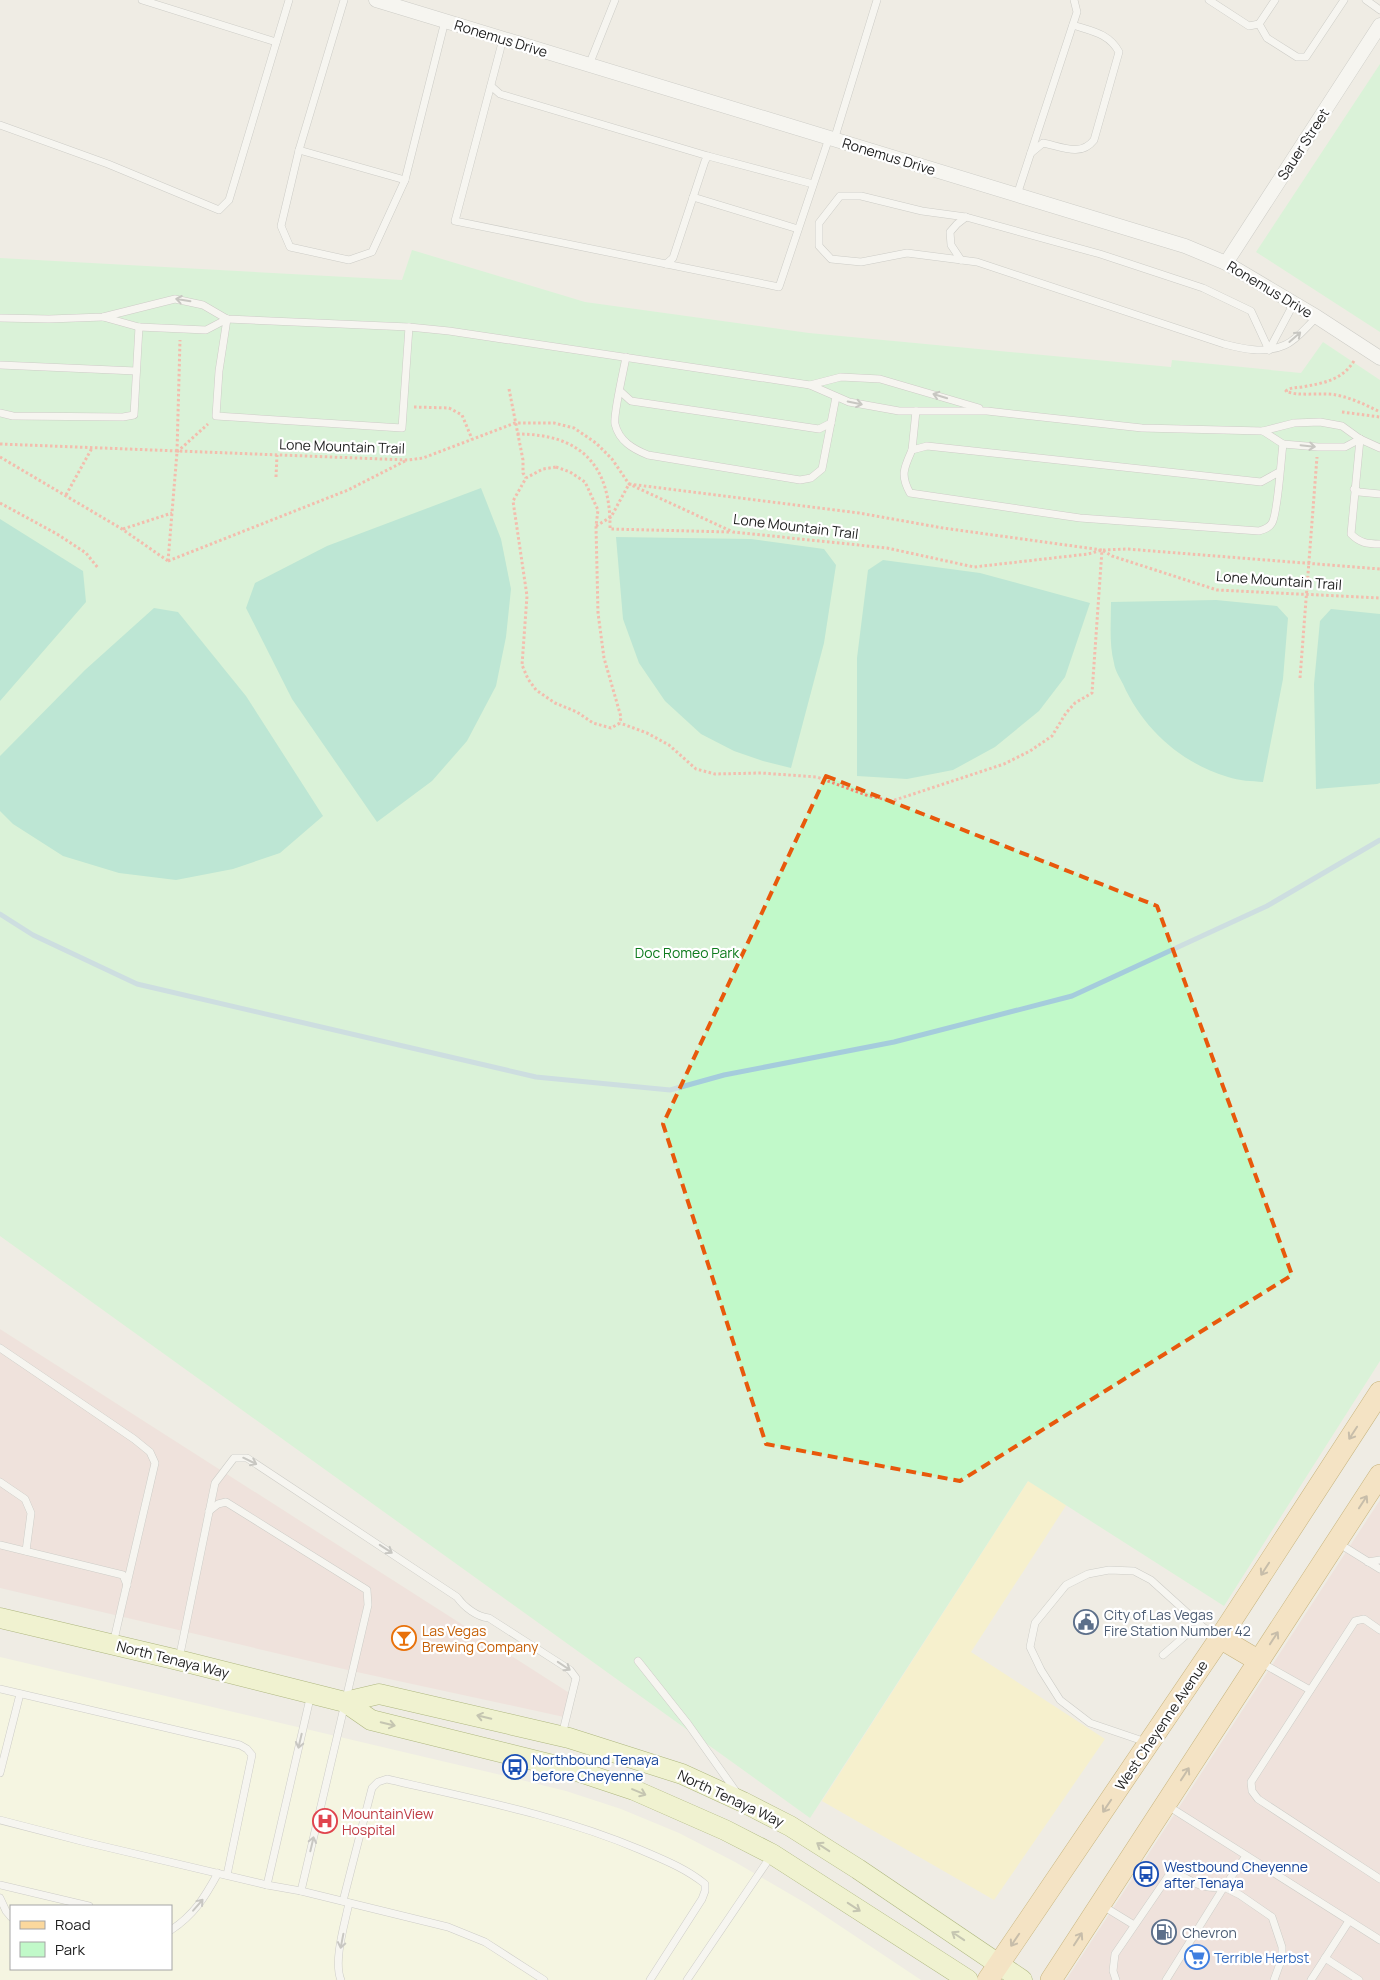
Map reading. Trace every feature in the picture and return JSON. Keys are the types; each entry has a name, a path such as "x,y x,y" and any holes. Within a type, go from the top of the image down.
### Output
{"main road":[{"name":"West Cheyenne Avenue","path":"993,1972 1149,1743 1212,1633 1380,1392"},
{"path":"1051,1980 1380,1475"},
{"name":"North Tenaya Way","path":"0,1618 345,1702 371,1720 538,1760 611,1781 726,1830 772,1854 968,1980"},
{"path":"1212,1633 1259,1661"},
{"name":"North Tenaya Way","path":"345,1702 379,1694 562,1737 682,1774 790,1826 993,1972 1022,1980"}],"street":[{"name":"Ronemus Drive","path":"376,0 1185,246 1226,262 1380,358"},
{"name":"Sauer Street","path":"1226,262 1380,25"}],"lane":[{"path":"142,0 276,42"},
{"path":"0,125 108,164 219,210 229,200 288,0"},
{"path":"344,0 299,150 281,226 290,246 349,260 372,252 404,180 445,21"},
{"path":"504,39 455,221 779,287 813,184 832,139 877,0"},
{"path":"1017,195 1077,12 1074,0"},
{"path":"1209,0 1249,26 1259,24 1275,0"},
{"path":"1259,24 1267,38 1297,58 1306,57 1344,0"},
{"path":"1366,0 1380,10"},
{"path":"589,65 612,1"},
{"path":"1031,153 1043,143 1080,150 1089,146 1094,140 1119,52 1115,44 1107,36 1073,25"},
{"path":"491,86 500,94 708,156 813,184"},
{"path":"299,150 404,180"},
{"path":"666,264 673,258 704,161 708,156"},
{"path":"1269,350 1251,311 1203,288 1100,254 966,217 922,211 861,196 840,196 819,222 819,246 832,259 861,262 907,253 977,262 1247,350 1269,350 1285,345 1295,338 1316,317"},
{"path":"693,197 798,229"},
{"path":"962,260 951,245 950,232 966,217"},
{"path":"0,318 103,317 176,299 203,305 227,319 409,327 449,331 810,385 849,402 899,411 987,411 1142,428 1263,431 1294,423 1320,422 1342,426 1380,448"},
{"path":"1269,350 1294,304"},
{"path":"103,317 139,327 206,330 227,319"},
{"path":"227,319 219,371 216,416 402,428 409,327"},
{"path":"0,413 22,416 124,417 134,415 139,327"},
{"path":"626,358 615,423 622,439 633,448 648,454 800,480 811,478 822,469 836,397"},
{"path":"0,365 136,371"},
{"path":"810,385 841,377 880,379 987,411"},
{"path":"620,391 630,401 819,429 831,423"},
{"path":"916,411 912,450 904,468 904,482 910,493 1080,518 1259,531 1268,528 1274,521 1283,444"},
{"path":"1263,431 1283,444 1318,447 1345,447 1360,438"},
{"path":"1360,438 1351,534 1358,541 1366,544 1380,544"},
{"path":"912,450 927,446 1261,482 1280,472"},
{"path":"1354,489 1358,492 1380,494"},
{"path":"0,1348 134,1439 150,1452 155,1463 113,1644"},
{"path":"178,1660 214,1483 234,1458 247,1458 457,1597 481,1617 489,1618 570,1670 576,1678 562,1737"},
{"path":"0,1482 25,1499 31,1512 26,1551"},
{"path":"209,1511 218,1504 226,1502 367,1590 368,1605 301,1891"},
{"path":"1337,1542 1380,1569"},
{"path":"0,1545 123,1576 127,1585"},
{"path":"1368,1562 1380,1560"},
{"path":"1149,1743 1090,1723 1060,1700 1041,1670 1030,1647 1035,1623 1066,1585 1088,1574 1109,1570 1134,1571 1151,1580 1212,1633"},
{"path":"1380,1630 1364,1619 1355,1621 1251,1782 1252,1791 1258,1800 1380,1879"},
{"path":"1163,1656 1193,1629 1212,1633"},
{"path":"1259,1661 1310,1690"},
{"path":"638,1662 688,1724 743,1802"},
{"path":"0,1689 225,1741 247,1749 252,1755 227,1875"},
{"path":"0,1773 20,1694"},
{"path":"267,1885 311,1694"},
{"path":"341,1980 338,1975 339,1957 346,1902 372,1788 378,1782 387,1779 542,1815 609,1837 688,1870 705,1884 706,1892 650,1980"},
{"path":"1165,1805 1380,1940"},
{"path":"0,1820 85,1842 267,1885 301,1891 448,1927 485,1942 535,1978 544,1980"},
{"path":"687,1980 772,1854"},
{"path":"1166,1980 1224,1887 1246,1856"},
{"path":"1116,1980 1113,1971 1115,1954 1169,1875 1176,1872 1196,1884 1211,1889 1224,1887 1240,1895 1272,1917 1282,1947 1282,1958 1274,1980"},
{"path":"173,1927 204,1899 218,1873"},
{"path":"0,1886 85,1905"},
{"path":"0,1898 10,1916"},
{"path":"1100,1905 1134,1925"},
{"path":"1311,1980 1349,1921"},
{"path":"1325,1958 1359,1980"}],"path":[{"path":"168,561 176,452 180,329"},
{"path":"1354,361 1348,371 1342,376 1309,386 1290,388 1286,391 1291,394 1319,393 1336,395 1380,412"},
{"path":"509,389 523,460 523,473 526,478"},
{"path":"404,407 449,408 462,415 472,440"},
{"path":"1341,412 1380,417"},
{"path":"176,452 216,416"},
{"name":"Lone Mountain Trail","path":"0,444 408,460 423,458 515,422 554,423 574,428 596,443 612,459 629,484 733,532 887,548 974,567 1088,554 1102,550 1112,556 1217,590 1380,598"},
{"path":"518,434 556,437 586,454 595,465 600,476 611,517 610,529 733,532"},
{"path":"1300,678 1318,447"},
{"path":"66,495 92,448"},
{"path":"276,477 277,455"},
{"path":"0,457 122,529 168,561"},
{"path":"168,561 348,490 408,460"},
{"path":"620,723 621,717 604,658 598,613 596,526 598,510 585,482 570,472 556,466 542,470 526,478 513,501 527,596 522,665 528,679 536,690 556,703 577,712 593,723 611,728 620,723 647,732 669,745 696,769 714,774 744,772 816,777 866,795 892,801 1004,764 1042,744 1052,736 1066,713 1075,704 1092,693 1102,550"},
{"path":"596,526 611,517 629,484 859,513 942,528 1102,550 1126,549 1380,569"},
{"path":"0,503 71,543 86,553 98,568"},
{"path":"122,529 172,512"}],"highlighted area":[{"path":"826,776 1157,906 1292,1275 960,1481 766,1444 663,1124"}],"shaded area":[{"path":"0,1329 571,1694 564,1717 352,1671 0,1588"},
{"path":"1380,1500 1380,1980 1066,1980"},
{"name":"MountainView Hospital","path":"0,1657 501,1775 566,1791 621,1809 679,1833 735,1862 807,1904 921,1980 0,1980"}],"sand":[{"path":"1028,1481 1067,1504 971,1652 1105,1739 994,1900 822,1801"}],"green space":[{"path":"1380,64 1380,332 1256,252"},
{"name":"Doc Romeo Park","path":"412,250 585,302 809,333 1171,367 1172,360 1301,373 1323,342 1380,380 1380,1361 1224,1606 1028,1481 810,1818 0,1236 0,258 402,280"},
{"path":"481,488 501,539 511,589 506,637 496,686 467,741 432,781 377,822 292,699 246,608 255,583 327,546"},
{"path":"0,519 83,571 86,602 0,701"},
{"path":"616,537 751,539 824,549 836,565 824,643 791,768 734,751 701,734 665,701 639,663 623,619"},
{"path":"883,560 980,573 1090,603 1065,677 1039,711 995,747 953,770 907,779 857,776 857,658 868,570"},
{"path":"1216,600 1277,606 1288,618 1283,679 1263,782 1241,780 1211,771 1179,753 1165,742 1141,716 1131,700 1118,674 1112,656 1111,602"},
{"path":"154,608 178,612 246,696 323,816 280,853 233,869 176,880 119,873 63,856 13,824 0,811 0,756 85,670"},
{"path":"1331,609 1380,614 1380,783 1377,784 1316,789 1314,684 1320,621"}],"waterway":[{"path":"0,914 33,935 137,984 536,1077 670,1090 724,1075 894,1042 1072,996 1267,906 1380,840"}],"place":[{"name":"City of Las Vegas Fire Station Number 42","path":"1086,1622"},
{"name":"Las Vegas Brewing Company","path":"404,1638"},
{"name":"Northbound Tenaya before Cheyenne","path":"515,1767"},
{"name":"MountainView Hospital","path":"325,1821"},
{"name":"Westbound Cheyenne after Tenaya","path":"1146,1874"},
{"name":"Chevron","path":"1164,1932"},
{"name":"Terrible Herbst","path":"1197,1957"}]}
